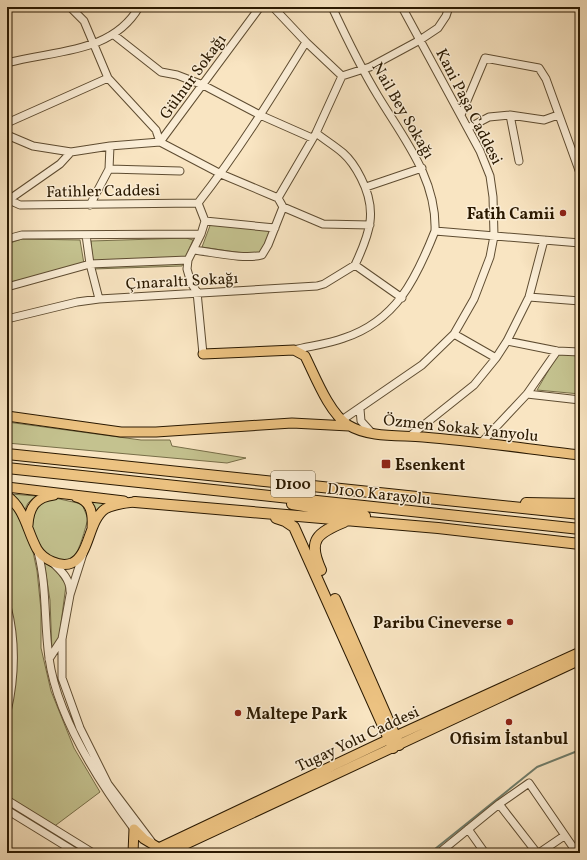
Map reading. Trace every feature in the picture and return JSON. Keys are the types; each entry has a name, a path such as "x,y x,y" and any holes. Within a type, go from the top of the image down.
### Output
{"highway":[{"name":"D100 Karayolu","path":"7,454 580,514"},
{"name":"D100 Karayolu","path":"7,468 580,529"},
{"path":"248,494 310,508 438,528"},
{"path":"135,502 438,528 580,544"},
{"path":"483,504 580,504"},
{"path":"256,513 285,520 294,527 394,742"},
{"path":"346,521 324,530 320,534 315,543 316,558 394,742"}],"main road":[{"path":"203,354 294,350 306,356 326,398 346,423"},
{"name":"Özmen Sokak Yanyolu","path":"7,416 128,432 156,432 292,424 346,423 371,432 580,455"},
{"path":"7,487 135,502"},
{"path":"7,496 18,508 38,551 51,561 63,564 73,563 85,548 92,527 93,516 88,504 82,499 65,494 44,497 36,502 30,510 28,528"},
{"path":"92,527 105,509 118,504 135,502"},
{"name":"Tugay Yolu Caddesi","path":"167,853 580,652"},
{"name":"Tugay Yolu Caddesi","path":"154,850 580,660"},
{"path":"134,829 154,850"},
{"path":"133,853 134,829"}],"street":[{"path":"70,7 84,21 108,78 156,130 160,142"},
{"path":"7,63 94,45 114,35 126,25 139,7"},
{"name":"Gülnur Sokağı","path":"160,142 260,7"},
{"path":"274,7 306,42 342,76"},
{"name":"Nail Bey Sokağı","path":"294,350 344,338 368,328 388,313 402,298 417,272 435,231 434,208 431,190 422,168 364,69 332,7"},
{"name":"Kani Paşa Caddesi","path":"346,423 360,409 422,365 454,334 474,299 481,282 490,257 494,236 493,197 490,176 480,151 402,7"},
{"path":"278,198 314,136 342,76 364,69 420,40 438,28 450,7"},
{"path":"114,35 161,72 177,75 203,85 260,115 314,136 344,153 355,165 366,187 370,201 370,225 367,240 355,265 402,298"},
{"path":"203,354 197,292 191,283 188,269 188,260 201,234 205,221 198,203 221,174 306,42"},
{"path":"461,115 485,58 539,68 546,79 580,173"},
{"path":"7,123 108,78"},
{"path":"468,128 489,117 510,116 544,120 558,115"},
{"path":"510,116 519,161"},
{"path":"7,135 15,140 33,146 71,152 110,146 160,142 221,174 278,198 283,207 323,224 370,225"},
{"path":"90,204 109,169 110,146"},
{"path":"8,201 60,164 71,152"},
{"path":"366,187 422,168"},
{"path":"109,169 180,171"},
{"name":"Fatihler Caddesi","path":"8,201 20,205 198,203"},
{"path":"193,250 256,257 265,252 283,207"},
{"path":"205,221 275,228"},
{"path":"435,231 580,243"},
{"path":"7,239 22,235 201,234"},
{"path":"86,235 90,264 99,299"},
{"path":"410,436 474,384 496,358 507,341 529,297 544,240"},
{"path":"7,287 90,264 188,260"},
{"name":"Çınaraltı Sokağı","path":"7,319 77,302 99,299 317,286 324,284 355,265"},
{"path":"529,297 580,301"},
{"path":"454,334 496,358"},
{"path":"507,341 580,354"},
{"path":"481,443 527,394 557,350"},
{"path":"527,394 580,400"},
{"path":"360,409 361,421 371,432"},
{"path":"85,548 70,595 62,639 62,678 80,728 108,784 154,850"},
{"path":"38,551 43,571 46,594 49,659 58,691 81,748 106,791 134,829"},
{"path":"51,561 65,575 70,584 70,595"},
{"path":"7,606 10,641 14,662 7,712"},
{"path":"49,659 62,639"},
{"path":"439,853 498,804 529,783 577,853"},
{"path":"7,800 93,853"},
{"path":"498,804 538,853 564,836"},
{"path":"7,810 77,853"},
{"path":"468,829 485,853"}],"shaded area":[{"path":"211,223 270,230 265,249 260,254 202,247"},
{"path":"186,238 193,240 182,266 93,269 91,241"},
{"path":"22,239 80,240 84,264 7,283 7,244"},
{"path":"558,354 575,354 580,381 580,394 537,390"},
{"path":"7,422 141,440 170,440 172,446 246,458 227,463 7,443"},
{"path":"11,494 36,496 28,503 24,511"},
{"path":"55,498 82,504 88,519 76,554 64,561 54,559 46,552 39,543 34,532 32,521 32,511 37,504"},
{"path":"85,498 111,501 97,511 95,517"},
{"path":"7,499 28,528 37,571 41,610 41,648 51,691 74,748 100,792 52,828 7,800 7,712 14,662 7,606"},
{"path":"44,562 55,569 66,585 59,638 52,652 50,600"}],"waterway":[{"path":"430,853 537,767 580,750"}],"place":[{"name":"Fatih Camii","path":"563,213"},
{"name":"Esenkent","path":"386,464"},
{"name":"Paribu Cineverse","path":"510,622"},
{"name":"Maltepe Park","path":"238,713"},
{"name":"Ofisim İstanbul","path":"509,722"}]}
